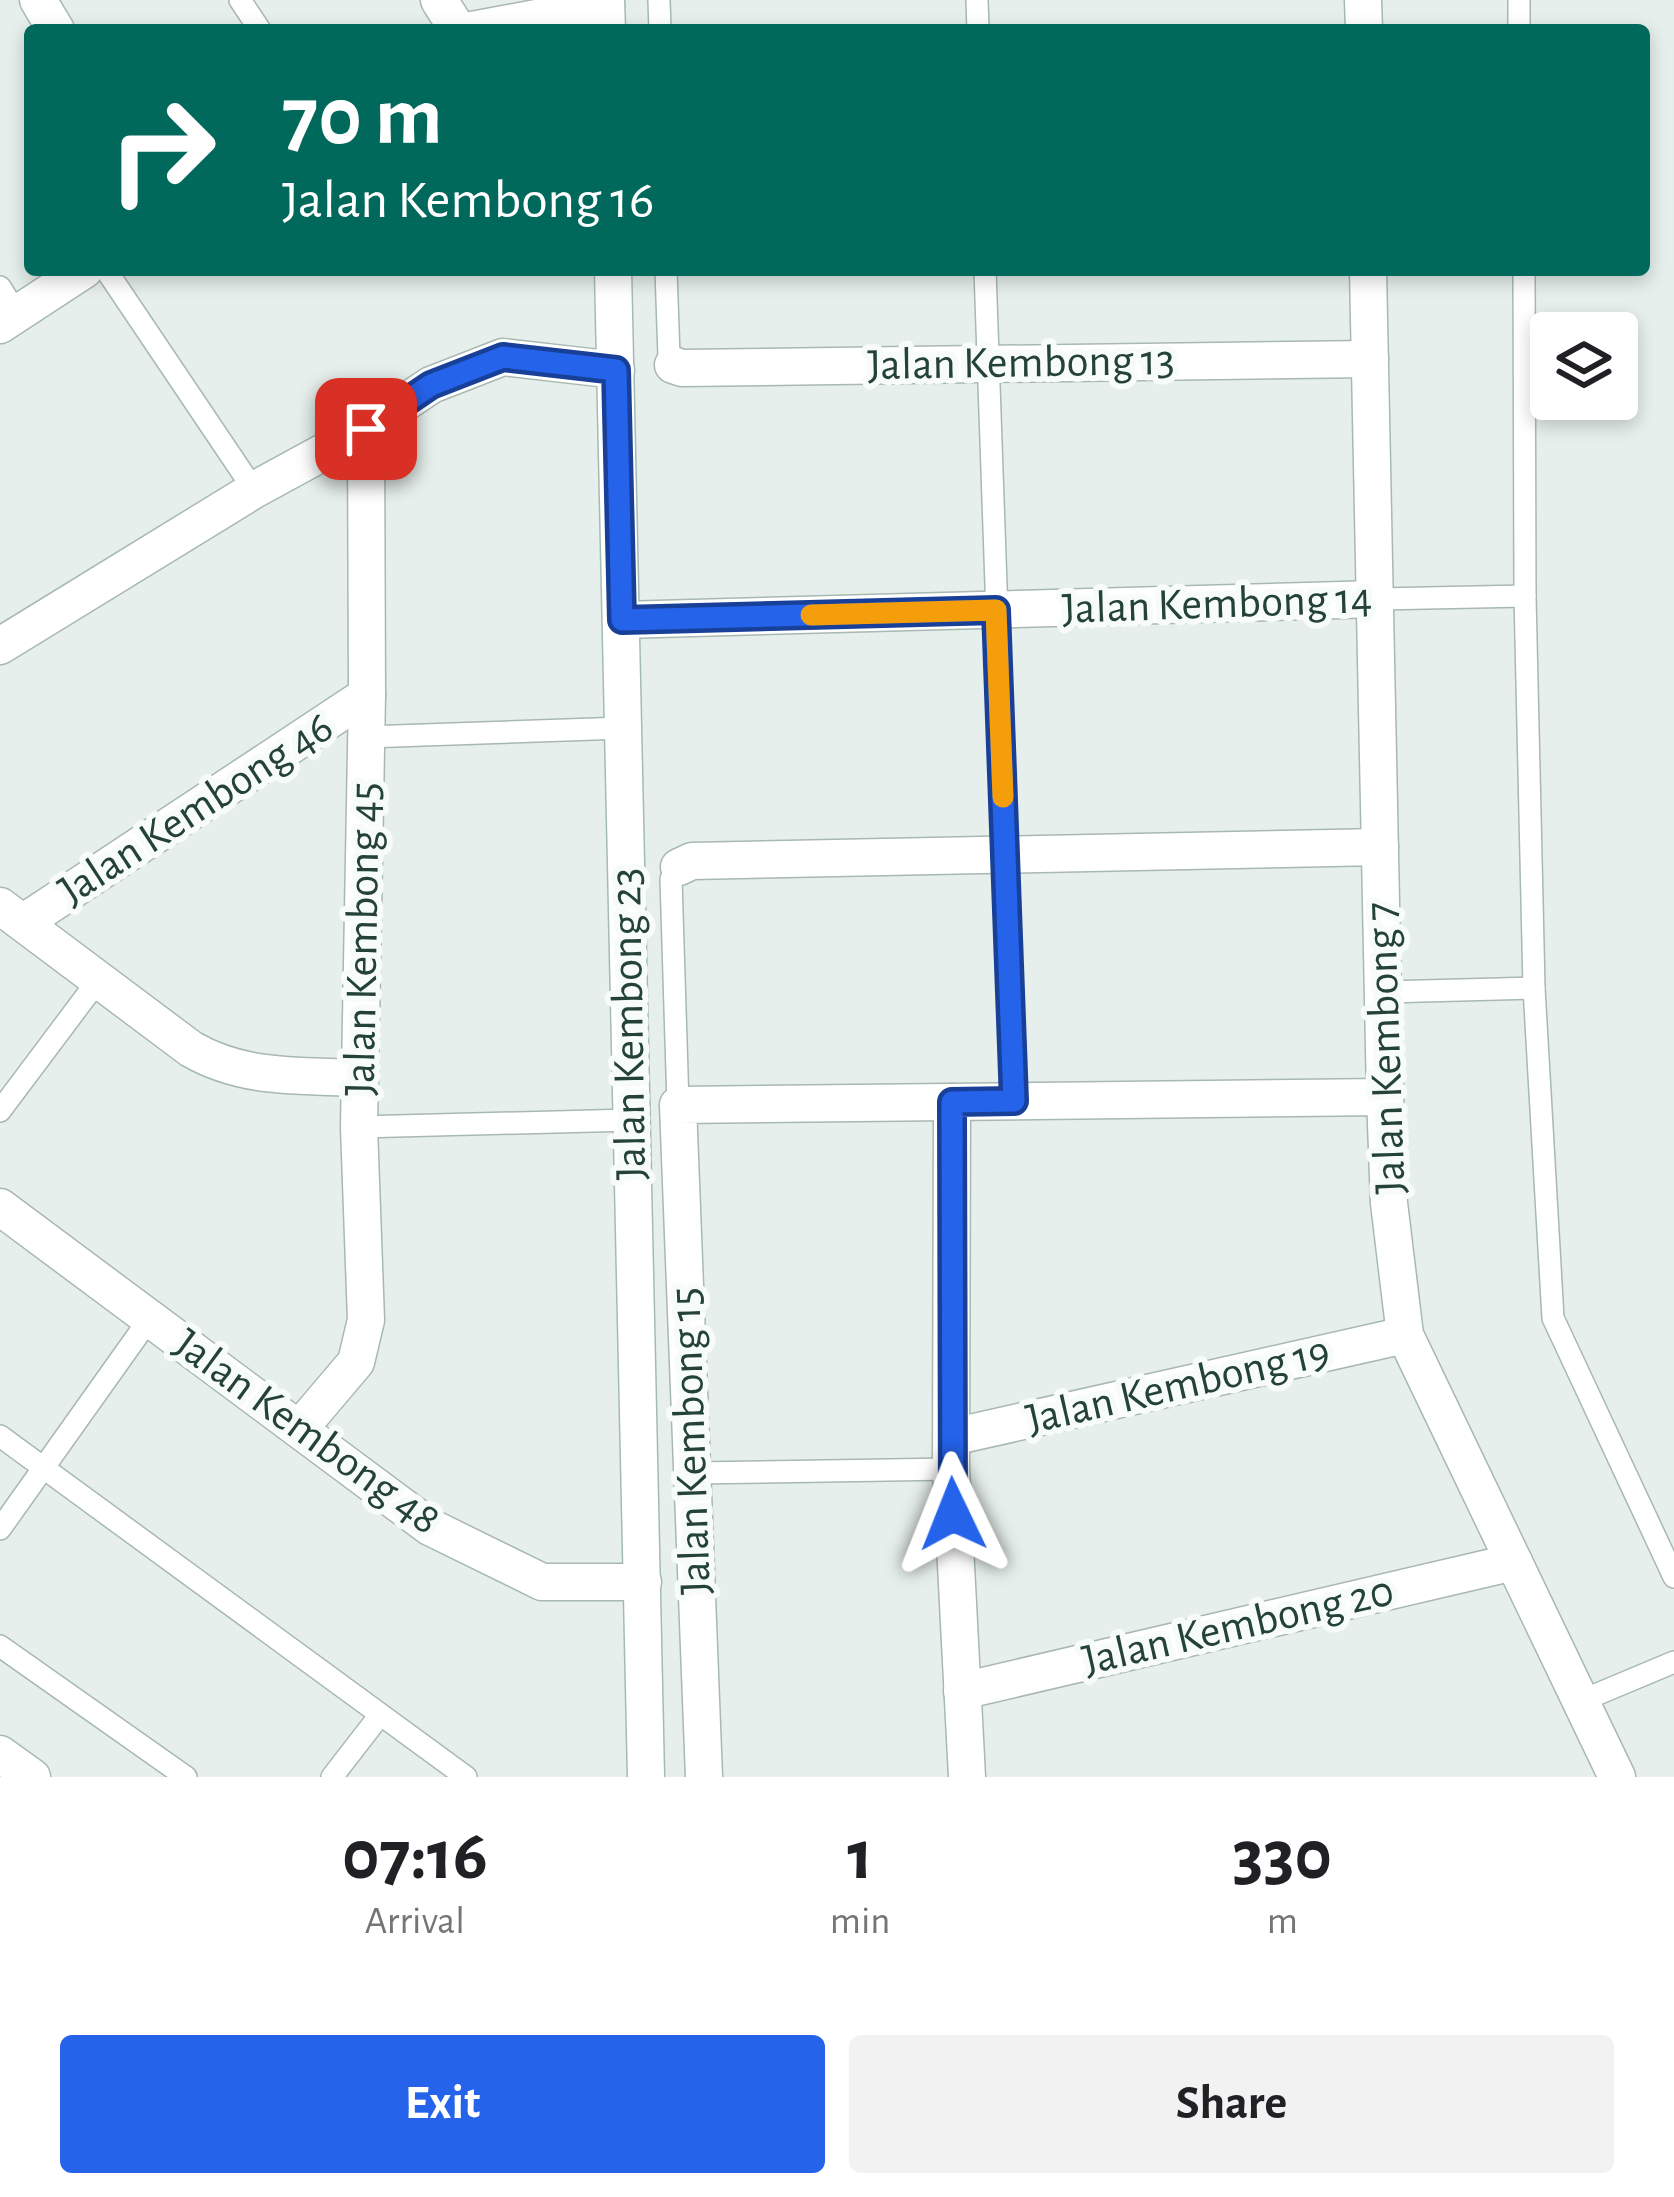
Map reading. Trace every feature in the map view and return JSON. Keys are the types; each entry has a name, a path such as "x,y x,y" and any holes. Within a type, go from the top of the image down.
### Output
{"street":[{"path":"517,24 606,12"},
{"path":"6,309 72,276"},
{"name":"Jalan Kembong 23","path":"614,276 650,1776"},
{"name":"Jalan Kembong 7","path":"1368,276 1385,1097 1389,1203 1405,1335 1617,1777"},
{"path":"0,646 254,490 366,429 431,385 503,357 616,370"},
{"name":"Jalan Kembong 13","path":"673,365 1370,359"},
{"name":"Jalan Kembong 45","path":"300,1428 356,1362 366,1320 359,1127 367,695 366,429"},
{"name":"Jalan Kembong 14","path":"622,620 1378,599"},
{"name":"Jalan Kembong 46","path":"12,914 367,695"},
{"path":"679,867 692,861 1380,847"},
{"path":"12,914 191,1049 218,1064 242,1072 360,1078"},
{"path":"678,1105 1385,1097"},
{"path":"952,1102 951,1453 968,1777"},
{"name":"Jalan Kembong 15","path":"678,1105 704,1777"},
{"name":"Jalan Kembong 48","path":"0,1208 430,1527 542,1582 643,1582"},
{"name":"Jalan Kembong 19","path":"951,1453 1405,1335"},
{"name":"Jalan Kembong 20","path":"962,1691 1514,1562"},
{"path":"0,1754 32,1777"}],"lane":[{"path":"110,276 254,490"},
{"path":"666,276 673,365"},
{"path":"986,276 1014,1101"},
{"path":"1524,276 1534,988 1553,1318 1674,1577"},
{"name":"Jalan Kembong 14","path":"1378,599 1525,596"},
{"path":"366,737 623,728"},
{"path":"678,1105 671,879 679,867"},
{"path":"0,1111 99,979"},
{"path":"1385,992 1534,988"},
{"path":"359,1127 631,1120"},
{"path":"0,1528 150,1318"},
{"path":"0,1436 466,1777"},
{"path":"692,1473 951,1453"},
{"path":"0,1646 186,1777"},
{"path":"1580,1701 1674,1662"},
{"path":"332,1777 380,1715"}],"slow traffic":[{"path":"811,615 996,610 1003,797"}],"route":[{"path":"366,429 431,385 503,357 616,370 622,620 996,610 1014,1101 952,1102 953,1514"}]}
